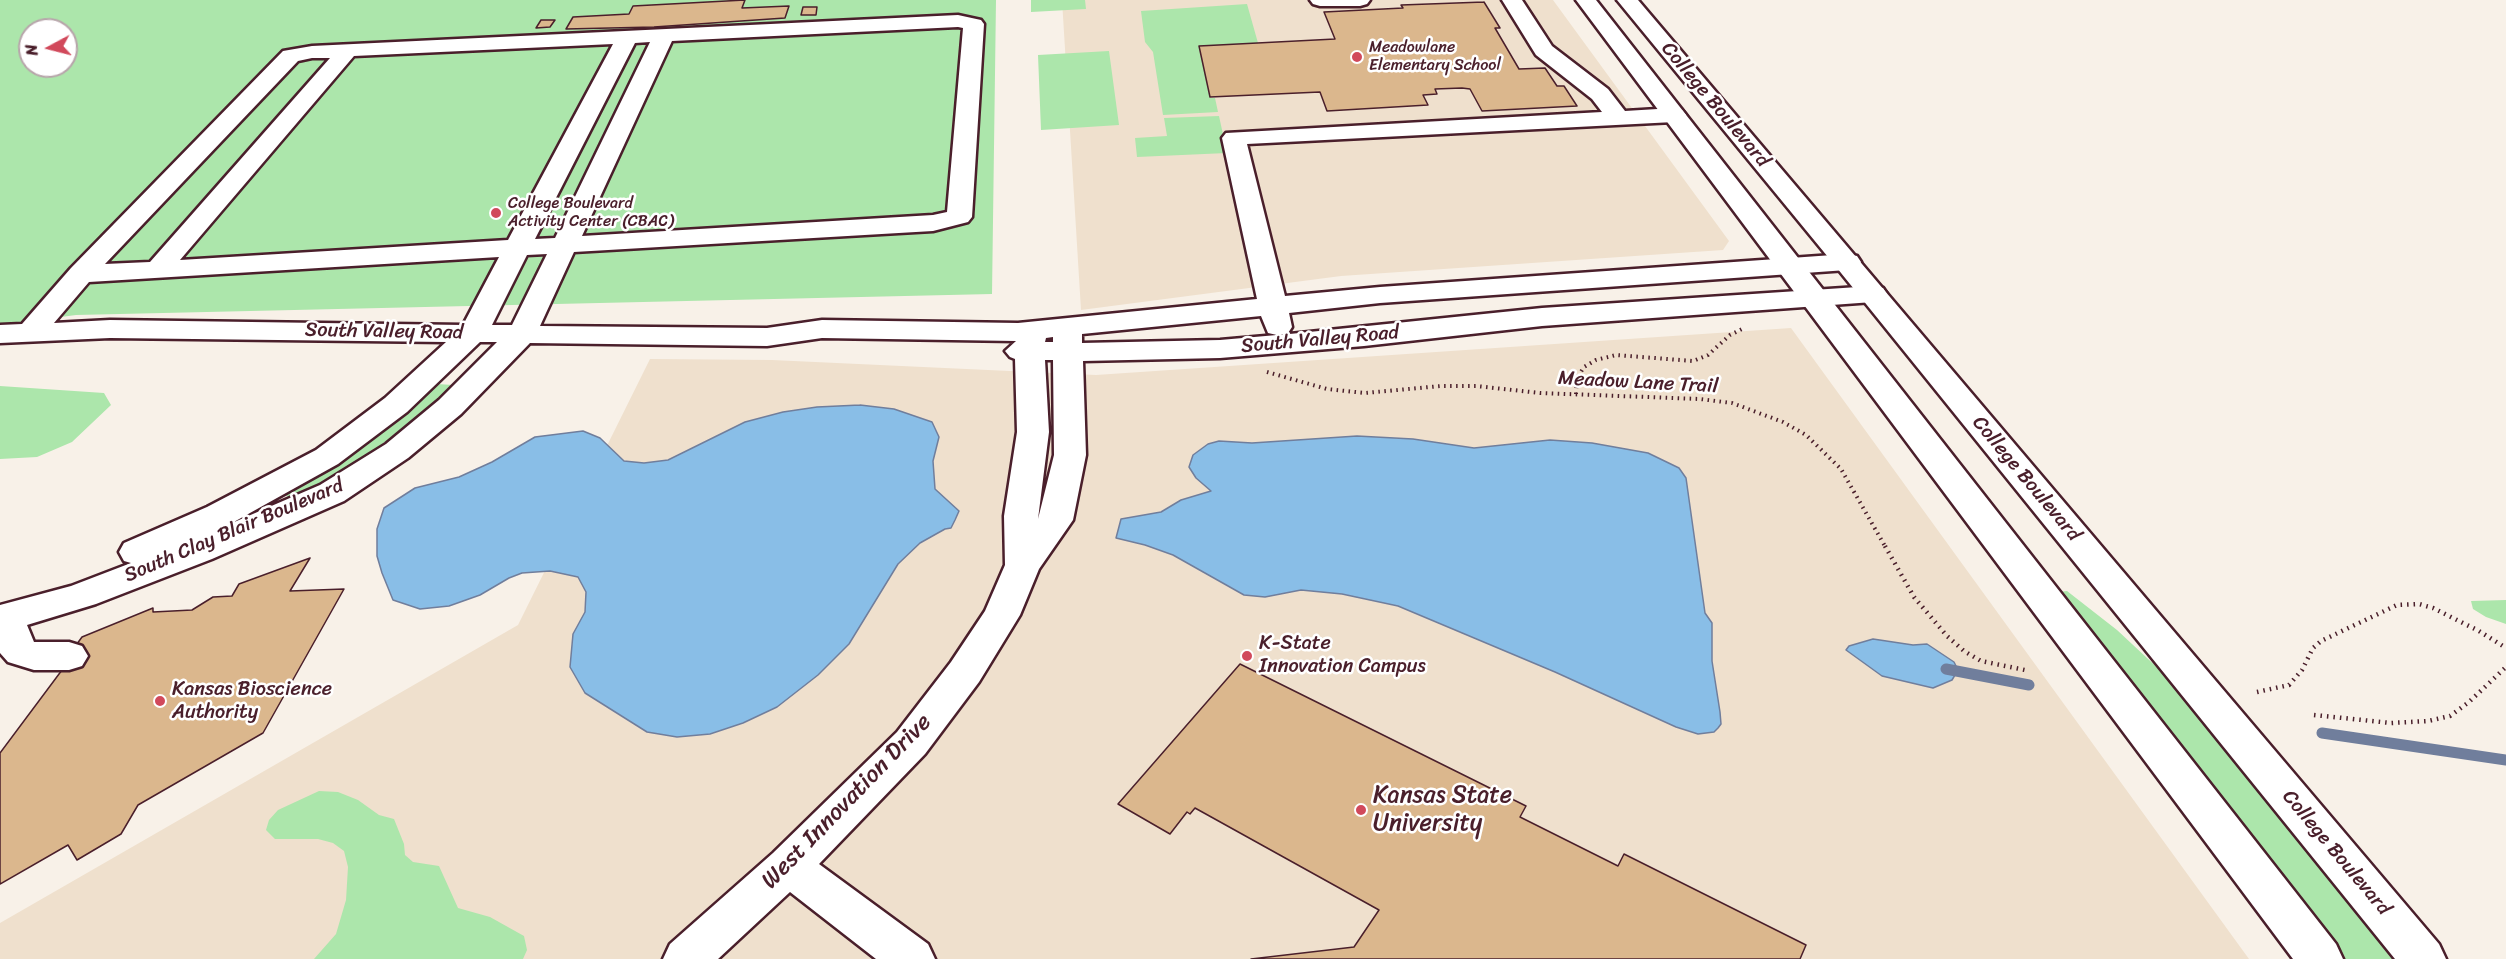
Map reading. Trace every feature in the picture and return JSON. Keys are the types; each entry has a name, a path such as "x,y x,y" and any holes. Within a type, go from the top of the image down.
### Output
{"street":[{"path":"1320,0 1360,0"},
{"path":"1512,0 1544,50 1600,94 1619,118"},
{"name":"College Boulevard","path":"1586,0 2320,959"},
{"name":"College Boulevard","path":"1627,0 2424,959"},
{"path":"32,331 81,274 286,59 302,53 958,21 974,24 959,217 933,223 81,274"},
{"name":"South Clay Blair Boulevard","path":"3,619 82,595 200,550 332,493 397,451 450,407 522,334 664,35"},
{"name":"South Clay Blair Boulevard","path":"3,619 56,588 219,515 327,457 396,405 473,333 627,37"},
{"path":"157,270 347,51"},
{"path":"1282,344 1234,138 1674,115"},
{"name":"South Valley Road","path":"0,334 110,328 473,333 767,338 783,343 847,348 1031,341 1066,339 1272,306 1380,295 1847,262"},
{"name":"South Valley Road","path":"1066,339 1150,352 1282,344 1542,317 1873,294"},
{"name":"West Innovation Drive","path":"686,959 788,866 911,743 965,672 1002,615 1023,565 1056,520 1070,455 1066,339"},
{"name":"West Innovation Drive","path":"1023,565 1020,516 1028,478 1033,432 1031,341"},
{"path":"3,619 14,644 21,652 34,656 69,656"},
{"path":"788,866 912,959"}],"path":[{"path":"1576,394 1577,378 1584,367 1596,360 1616,355 1693,362 1708,355 1730,335 1745,327"},
{"name":"Meadow Lane Trail","path":"1260,369 1300,382 1365,393 1441,386 1476,386 1576,394 1700,399 1732,403 1783,422 1806,435 1841,469 1914,597 1931,619 1964,651 1981,661 2025,670"},
{"path":"2257,692 2289,685 2296,678 2313,648 2321,641 2397,604 2419,603 2433,608 2479,631 2506,648"},
{"path":"2314,715 2391,723 2428,721 2450,716 2469,702 2506,667"}],"shaded area":[{"path":"1062,0 1553,0 1729,241 1723,250 1341,276 1081,310"},
{"name":"K-State Innovation Campus","path":"1791,328 2249,959 0,959 0,923 518,625 650,359 772,360 1096,375"}],"green space":[{"name":"College Boulevard Activity Center (CBAC)","path":"0,0 996,0 992,294 76,315 0,325"},
{"path":"1031,0 1085,0 1086,9 1031,12"},
{"path":"1247,4 1258,43 1199,46 1210,98 1215,98 1218,112 1163,115 1153,52 1145,42 1141,11"},
{"path":"1109,51 1119,125 1041,130 1038,55"},
{"path":"1219,116 1227,153 1137,157 1135,138 1167,136 1164,118"},
{"path":"437,384 453,385 396,434 361,459 292,499 280,492"},
{"path":"0,386 104,393 111,405 72,442 37,457 0,459"},
{"path":"2067,591 2117,630 2162,672 2396,959 2345,959 2058,592"},
{"path":"2506,600 2506,624 2486,617 2473,609 2471,601"},
{"path":"319,791 338,792 358,800 379,815 394,819 404,844 405,855 413,862 439,866 458,908 490,917 524,936 527,950 523,959 314,959 336,934 346,900 348,867 344,851 333,843 318,839 275,839 266,830 269,820 278,810"}],"water":[{"path":"860,405 894,409 932,422 939,437 933,461 935,489 959,511 951,528 920,543 898,564 849,644 818,675 777,707 743,723 710,734 677,737 647,732 585,693 570,667 573,634 585,612 586,592 578,577 550,571 522,573 480,595 449,606 420,609 393,600 382,573 377,556 377,529 384,508 415,488 459,477 492,462 535,437 583,431 600,438 624,461 644,463 668,460 745,422 783,412 817,407"},
{"path":"1357,436 1413,439 1474,448 1550,440 1592,443 1648,453 1679,468 1686,478 1705,613 1712,623 1712,661 1721,724 1718,728 1714,732 1698,734 1676,727 1555,672 1398,606 1342,594 1301,590 1265,597 1244,595 1173,555 1116,538 1121,519 1161,512 1181,500 1211,491 1196,478 1189,467 1193,455 1208,444 1219,441 1252,443"},
{"path":"1873,639 1913,645 1927,644 1954,662 1955,675 1952,680 1933,688 1882,676 1846,650 1849,646"}],"building":[{"path":"745,0 742,8 789,6 785,18 654,27 566,29 573,17 629,14 633,6"},
{"name":"Meadowlane Elementary School","path":"1484,2 1500,28 1495,28 1519,69 1545,68 1557,86 1564,86 1577,106 1482,111 1470,89 1462,88 1435,89 1437,94 1423,95 1428,105 1327,111 1320,92 1210,97 1199,46 1335,39 1324,12 1403,8 1401,5"},
{"path":"803,7 817,7 816,15 801,15"},
{"path":"541,20 555,20 550,27 536,28"},
{"name":"Kansas Bioscience Authority","path":"310,558 290,591 344,589 263,733 138,805 121,834 77,860 68,845 0,884 0,753 62,670 58,670 82,637 153,608 153,612 192,610 213,597 232,596 239,584"},
{"name":"Kansas State University","path":"1240,664 1526,806 1520,817 1618,866 1624,854 1806,945 1800,959 1251,959 1354,947 1379,910 1195,808 1190,814 1187,812 1170,834 1118,804"}],"waterway":[{"path":"1946,669 2029,685"},
{"path":"2322,733 2506,760"}],"place":[{"name":"Meadowlane Elementary School","path":"1357,57"},
{"name":"College Boulevard Activity Center (CBAC)","path":"496,213"},
{"name":"K-State Innovation Campus","path":"1247,656"},
{"name":"Kansas Bioscience Authority","path":"160,701"},
{"name":"Kansas State University","path":"1361,810"}]}
